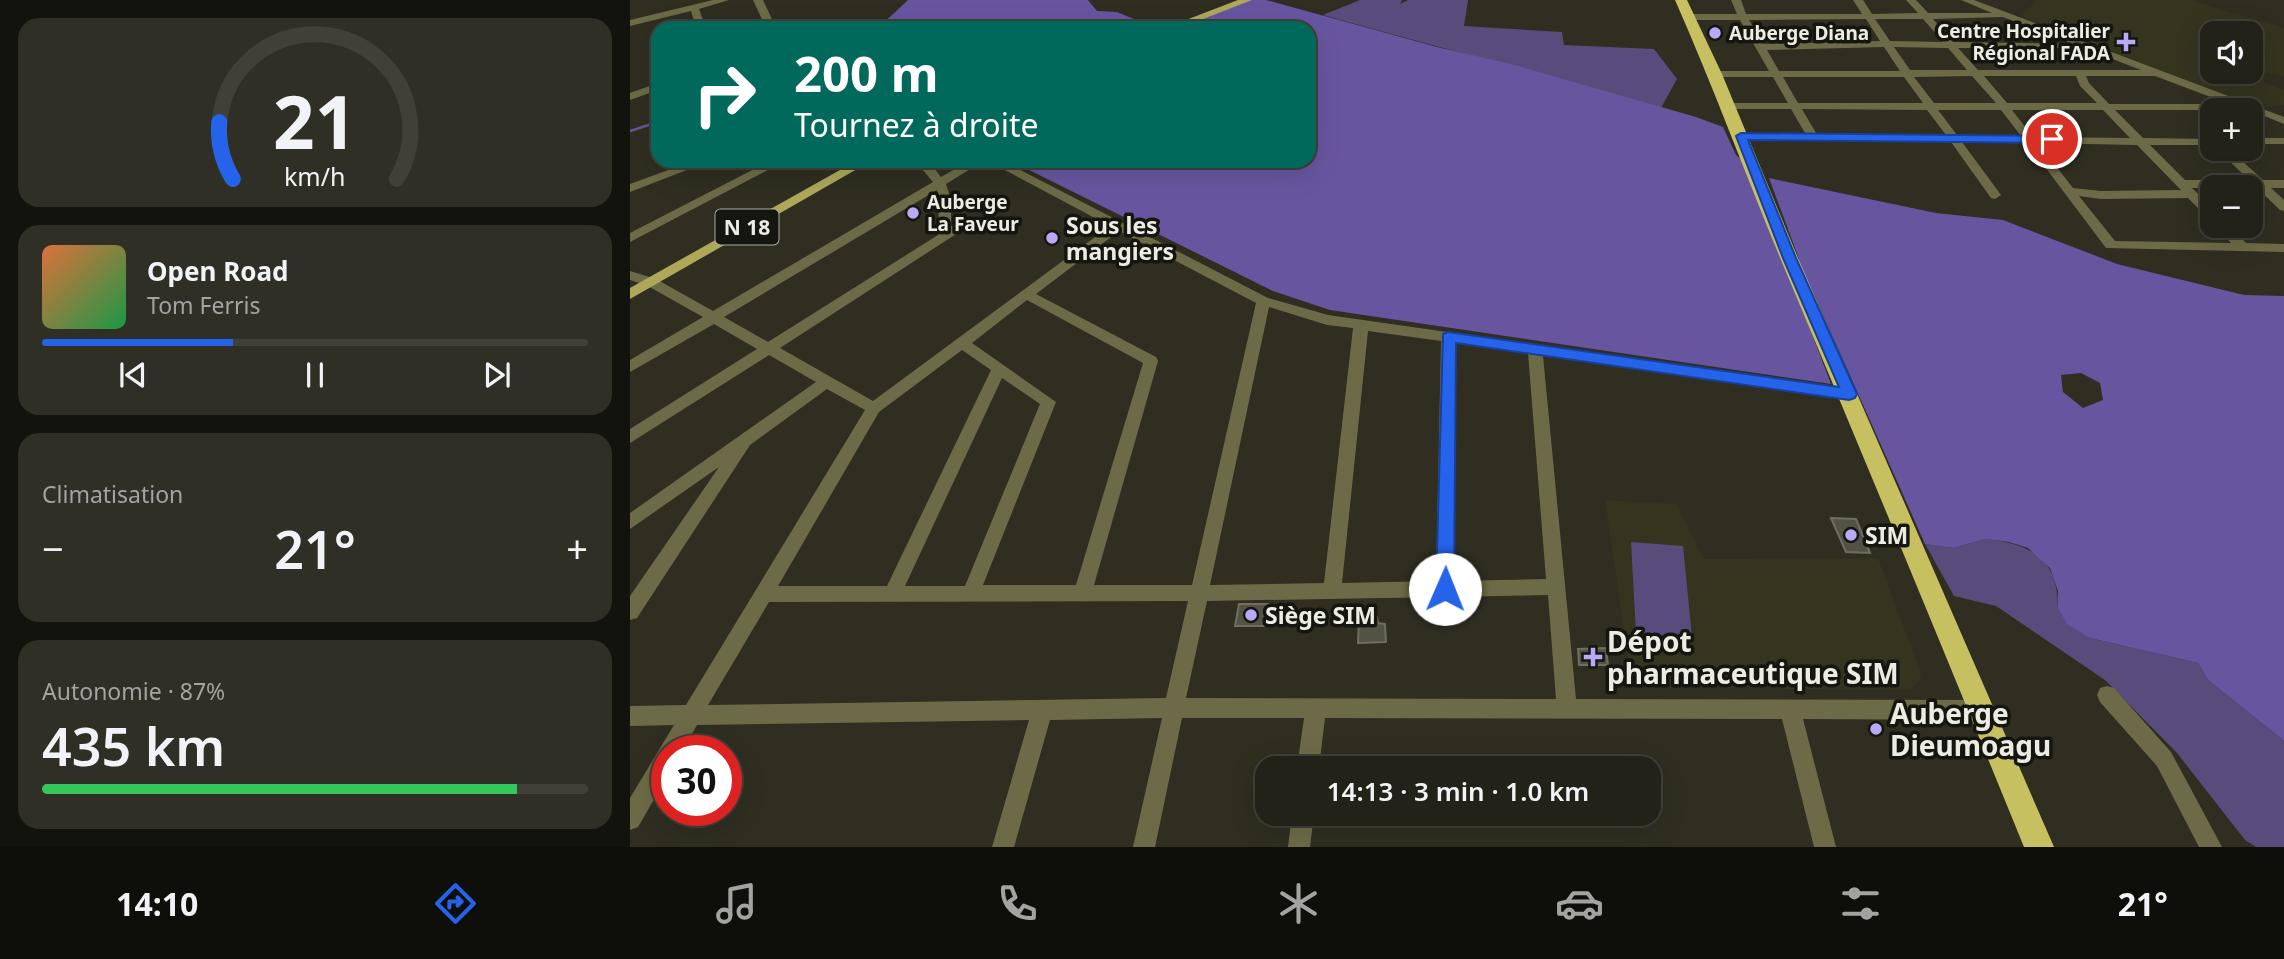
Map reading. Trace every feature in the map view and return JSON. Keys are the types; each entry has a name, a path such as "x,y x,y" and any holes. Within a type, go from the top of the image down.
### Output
{"highway":[{"path":"1681,0 1729,106 1789,258 2039,847"}],"main road":[{"path":"1189,21 1247,0"},
{"name":"N 18","path":"630,294 852,168"}],"street":[{"path":"630,23 724,0"},
{"path":"758,0 768,21"},
{"path":"1736,0 1774,72 1797,106 1813,137"},
{"path":"1858,0 1907,74 1995,195"},
{"path":"1911,0 1953,45 2003,106 2111,245 2284,248"},
{"path":"1966,0 2221,98"},
{"path":"1982,6 1992,0"},
{"path":"694,7 699,21"},
{"path":"1688,17 2009,16"},
{"path":"1760,47 1889,44 2093,47"},
{"path":"2079,72 2084,84 2200,202"},
{"path":"1715,74 2153,73"},
{"path":"630,95 651,88"},
{"path":"1729,106 2200,107"},
{"path":"2263,113 2284,121"},
{"path":"1741,136 2029,138 2118,143 2200,142"},
{"path":"2263,141 2284,141"},
{"path":"2236,161 2251,175"},
{"path":"630,188 685,168"},
{"path":"630,238 765,168"},
{"path":"928,168 942,183 947,200 944,237"},
{"path":"630,368 966,168"},
{"path":"1007,168 1263,301 1327,320 1849,394"},
{"path":"2182,184 2200,184"},
{"path":"2263,184 2284,184"},
{"path":"2263,186 2284,207"},
{"path":"2070,191 2101,195 2192,194"},
{"path":"630,437 963,225"},
{"path":"680,735 874,408 1118,226"},
{"path":"2233,238 2242,247"},
{"path":"630,275 651,282 874,408"},
{"path":"1026,295 1151,361 1083,593"},
{"path":"1144,847 1263,301"},
{"path":"1332,591 1361,325"},
{"path":"1445,589 1448,337"},
{"path":"962,343 1048,402 971,593"},
{"path":"1535,351 1567,709"},
{"path":"892,594 999,368"},
{"path":"630,522 826,382"},
{"path":"630,612 748,437"},
{"path":"764,594 1199,593 1556,587"},
{"path":"2107,695 2165,759 2211,847"},
{"path":"630,716 1173,708 1981,710"},
{"path":"1310,756 1316,708"},
{"path":"1790,709 1825,847"},
{"path":"1003,847 1042,710"},
{"path":"630,819 651,784"},
{"path":"1299,847 1302,826"}],"shaded area":[{"path":"908,0 1088,0 1097,11 1117,12 1139,21 886,21"},
{"path":"1247,0 1266,0 1437,47 1511,64 1723,127 1736,155 1745,162 1780,257 1799,259 1769,178 1936,213 2003,220 2117,264 2244,295 2284,296 2284,741 2208,680 2198,663 2090,638 2067,624 2058,608 2058,591 2050,568 2028,548 1986,539 1953,548 1925,544 1811,288 1794,287 1831,384 1330,310 1273,291 1025,168 1316,168 1316,21 1189,21","holes":["2081,373 2100,383 2103,400 2083,408 2063,392 2061,375"]},
{"path":"1360,0 1402,0 1400,4 1408,0 1468,0 1464,26 1562,32 1564,45 1654,49 1677,79 1661,108 1323,15"},
{"path":"2032,0 2189,0 2260,21 2200,21 2200,84 2263,84 2263,22 2284,28 2284,77 2264,72 2264,83 2284,90 2284,105 2263,108 2263,98 2233,98 2021,16 2035,2"},
{"path":"1605,500 1677,504 1704,559 1878,558 1922,676 1911,690 1788,689 1641,682 1628,658"},
{"path":"1986,539 2016,545 2039,557 2053,577 2058,608 2090,638 2198,663 2208,680 2284,741 2284,847 2256,847 2245,840 2177,753 2105,680 1996,606 1954,596 1925,544 1953,548"},
{"path":"1631,542 1683,546 1692,637 1636,633"}],"building":[{"name":"SIM","path":"1831,518 1856,519 1870,553 1846,552"},
{"name":"Siège SIM","path":"1239,604 1268,604 1264,626 1235,626"},
{"path":"1377,617 1378,623 1385,624 1386,642 1358,643 1359,618"},
{"name":"Dépot pharmaceutique SIM","path":"1606,648 1608,665 1579,665 1578,649"}],"waterway":[{"path":"630,131 651,124"}],"place":[{"name":"Auberge Diana","path":"1715,33"},
{"name":"Centre Hospitalier Régional FADA","path":"2126,42"},
{"name":"Auberge La Faveur","path":"913,213"},
{"name":"Sous les mangiers","path":"1052,238"},
{"name":"SIM","path":"1851,535"},
{"name":"Siège SIM","path":"1251,615"},
{"name":"Dépot pharmaceutique SIM","path":"1593,657"},
{"name":"Auberge Dieumoagu","path":"1876,729"}],"route":[{"path":"1445,589 1448,337 1849,394 1789,258 1741,136 2052,139"}]}
